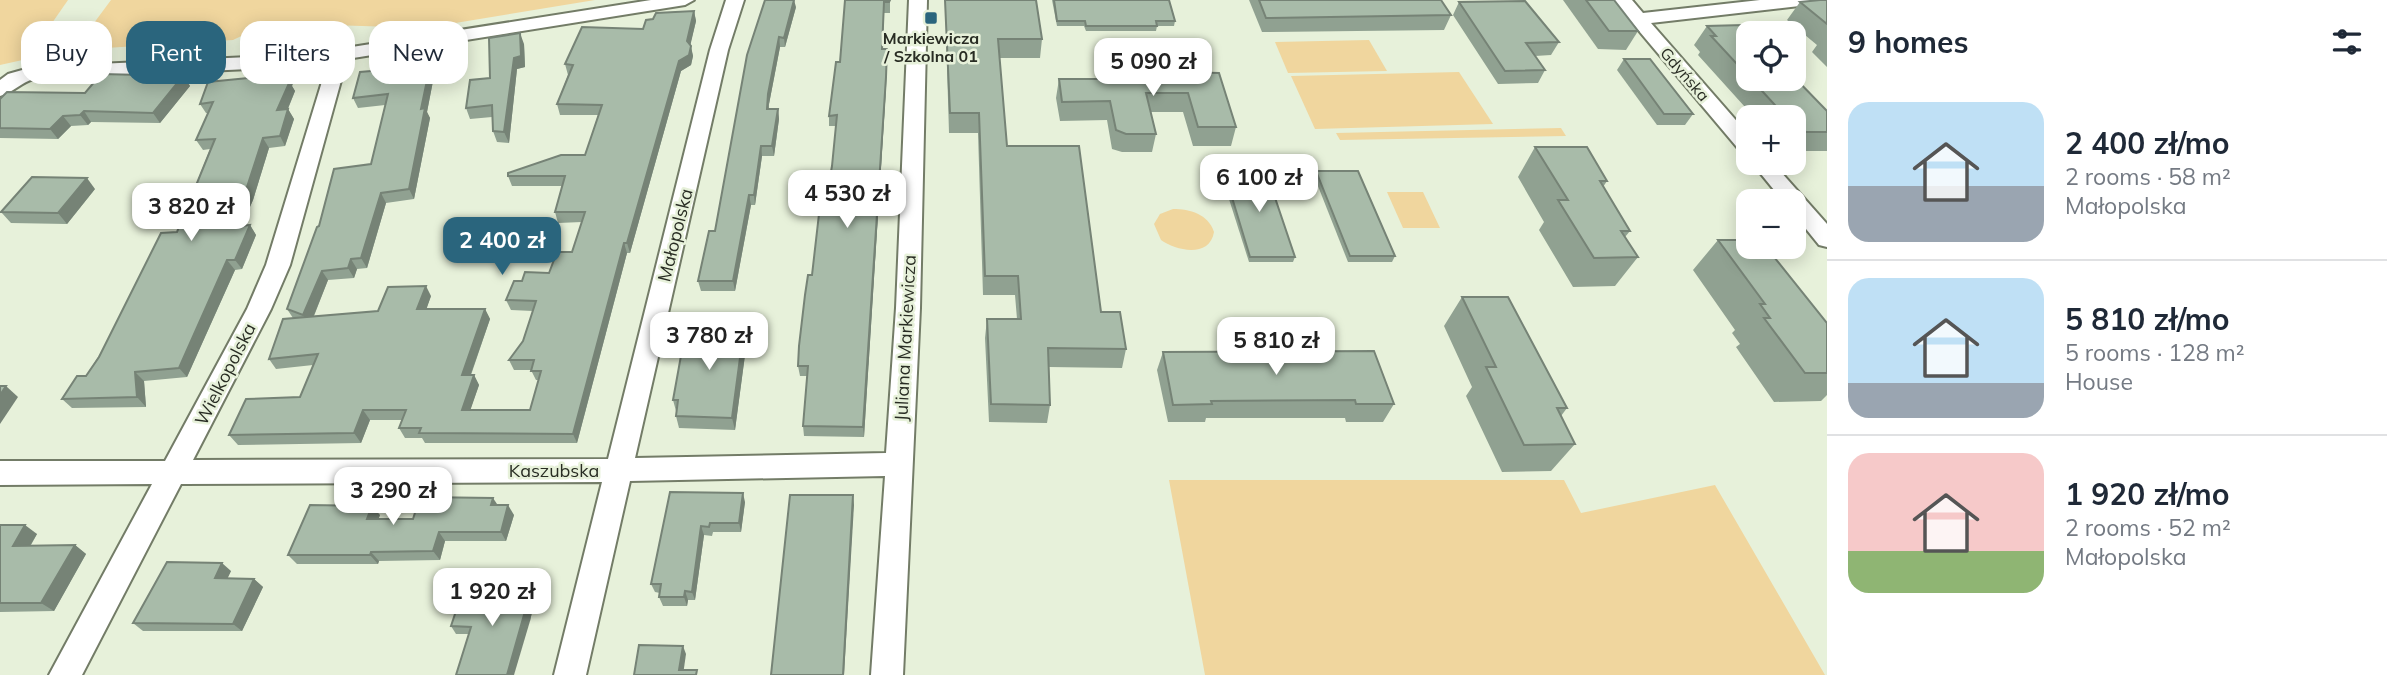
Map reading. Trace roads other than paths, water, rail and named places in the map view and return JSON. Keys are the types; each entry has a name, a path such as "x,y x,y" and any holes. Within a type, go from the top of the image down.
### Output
{"street":[{"path":"355,52 685,0"},
{"name":"Małopolska","path":"569,675 719,50 735,0"},
{"name":"Juliana Markiewicza","path":"887,675 908,308 918,0"},
{"name":"Gdyńska","path":"1622,0 1736,133"},
{"path":"1638,19 1808,0"},
{"path":"8,84 33,73 240,63"},
{"name":"Wielkopolska","path":"65,675 175,472 259,309 278,265 331,84"},
{"path":"1772,175 1827,239"},
{"name":"Kaszubska","path":"0,473 618,470 898,464"}],"place":[{"name":"Markiewicza / Szkolna 01","path":"931,18"}]}
